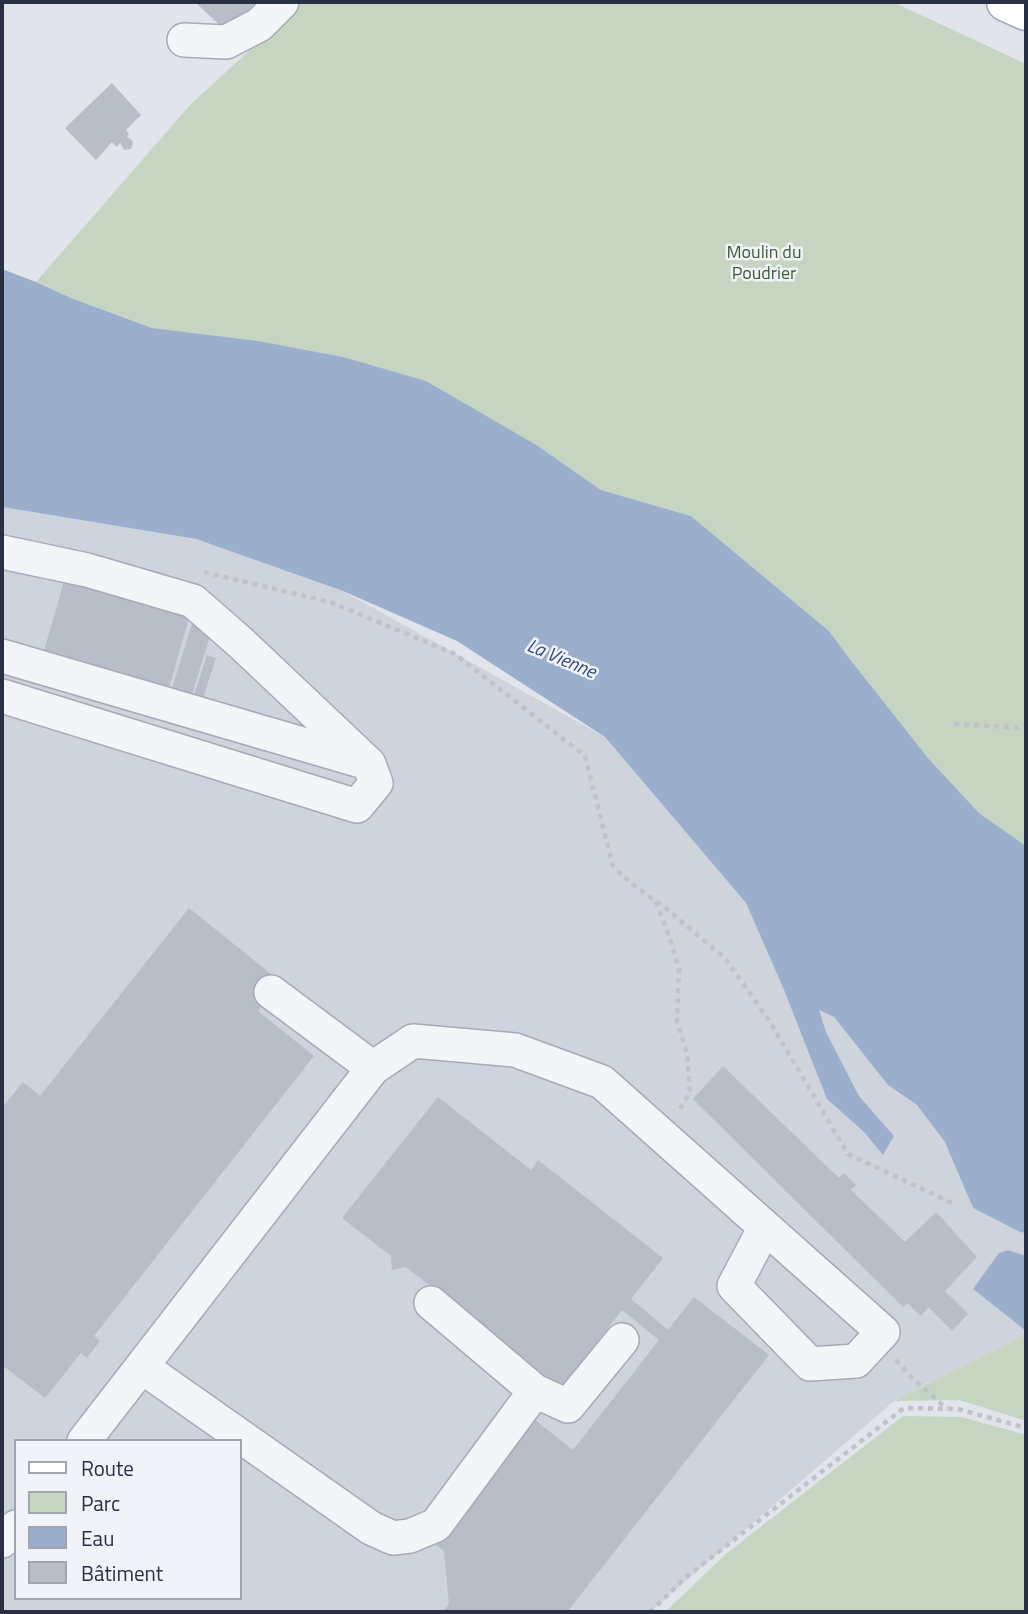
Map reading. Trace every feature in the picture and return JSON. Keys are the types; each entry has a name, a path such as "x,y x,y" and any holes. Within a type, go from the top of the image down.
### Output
{"lane":[{"path":"184,40 226,43 259,25 282,2"},
{"path":"2,552 87,570 193,601 242,643 369,764 376,783 357,806 2,696"},
{"path":"2,656 369,764"},
{"path":"271,992 373,1068"},
{"path":"86,1439 373,1068 412,1041 516,1050 602,1082 664,1138 765,1227 883,1332 856,1360 810,1364 734,1286 765,1227"},
{"path":"431,1303 535,1391 568,1406 622,1340"},
{"path":"142,1367 371,1528 393,1538 436,1525 535,1391"}],"path":[{"path":"195,570 330,602 455,654 585,756 613,866 725,958 770,1022 848,1154 954,1204"},
{"path":"954,724 1026,728"},
{"path":"656,901 679,968 677,1021 687,1053 690,1092 664,1138"},
{"path":"876,1339 912,1378 947,1409"},
{"path":"650,1612 686,1577 904,1408 958,1409 1026,1428"}],"shaded area":[{"path":"2,507 196,539 343,591 605,737 746,903 828,1099 864,1132 883,1154 894,1136 859,1096 826,1032 818,1010 834,1017 888,1085 917,1105 946,1142 973,1208 1026,1233 1026,1256 1008,1250 973,1289 1026,1331 1026,1335 894,1401 650,1612 2,1612"}],"green space":[{"name":"Moulin du Poudrier","path":"302,2 893,2 1026,64 1026,846 979,813 928,758 829,631 691,516 601,490 538,446 343,357 259,341 152,328 36,282 190,105"},
{"path":"1026,1335 1026,1421 960,1400 894,1401"},
{"path":"903,1416 962,1417 1026,1435 1026,1612 665,1612 727,1553"}],"water":[{"name":"La Vienne","path":"2,269 152,328 259,341 343,357 426,381 538,446 601,490 691,516 829,631 928,758 979,813 1026,846 1026,1233 973,1208 945,1142 917,1105 888,1085 834,1017 819,1010 826,1032 859,1096 894,1136 883,1155 864,1132 827,1099 746,903 605,737 457,641 343,591 196,539 2,507"},
{"path":"1008,1250 1026,1256 1026,1331 973,1289 999,1253"}],"building":[{"path":"195,2 256,2 227,32"},
{"path":"112,83 141,115 126,130 129,134 127,137 133,143 131,149 124,150 120,143 117,147 112,142 96,160 65,128"},
{"path":"65,578 190,615 168,691 43,654"},
{"path":"194,617 214,623 190,701 170,695"},
{"path":"207,655 216,658 201,704 192,701"},
{"path":"189,908 281,982 258,1011 314,1056 94,1336 100,1341 87,1358 81,1353 45,1398 2,1365 2,1108 23,1082 40,1096"},
{"path":"723,1066 839,1178 844,1173 856,1185 851,1190 905,1242 936,1212 977,1257 945,1291 968,1314 952,1331 928,1307 921,1316 907,1303 903,1307 693,1099"},
{"path":"438,1097 531,1170 538,1160 663,1258 631,1299 668,1330 694,1297 769,1355 567,1612 443,1612 449,1604 444,1551 436,1545 535,1420 573,1450 659,1340 622,1310 561,1388 406,1267 392,1270 391,1256 342,1218"}]}
